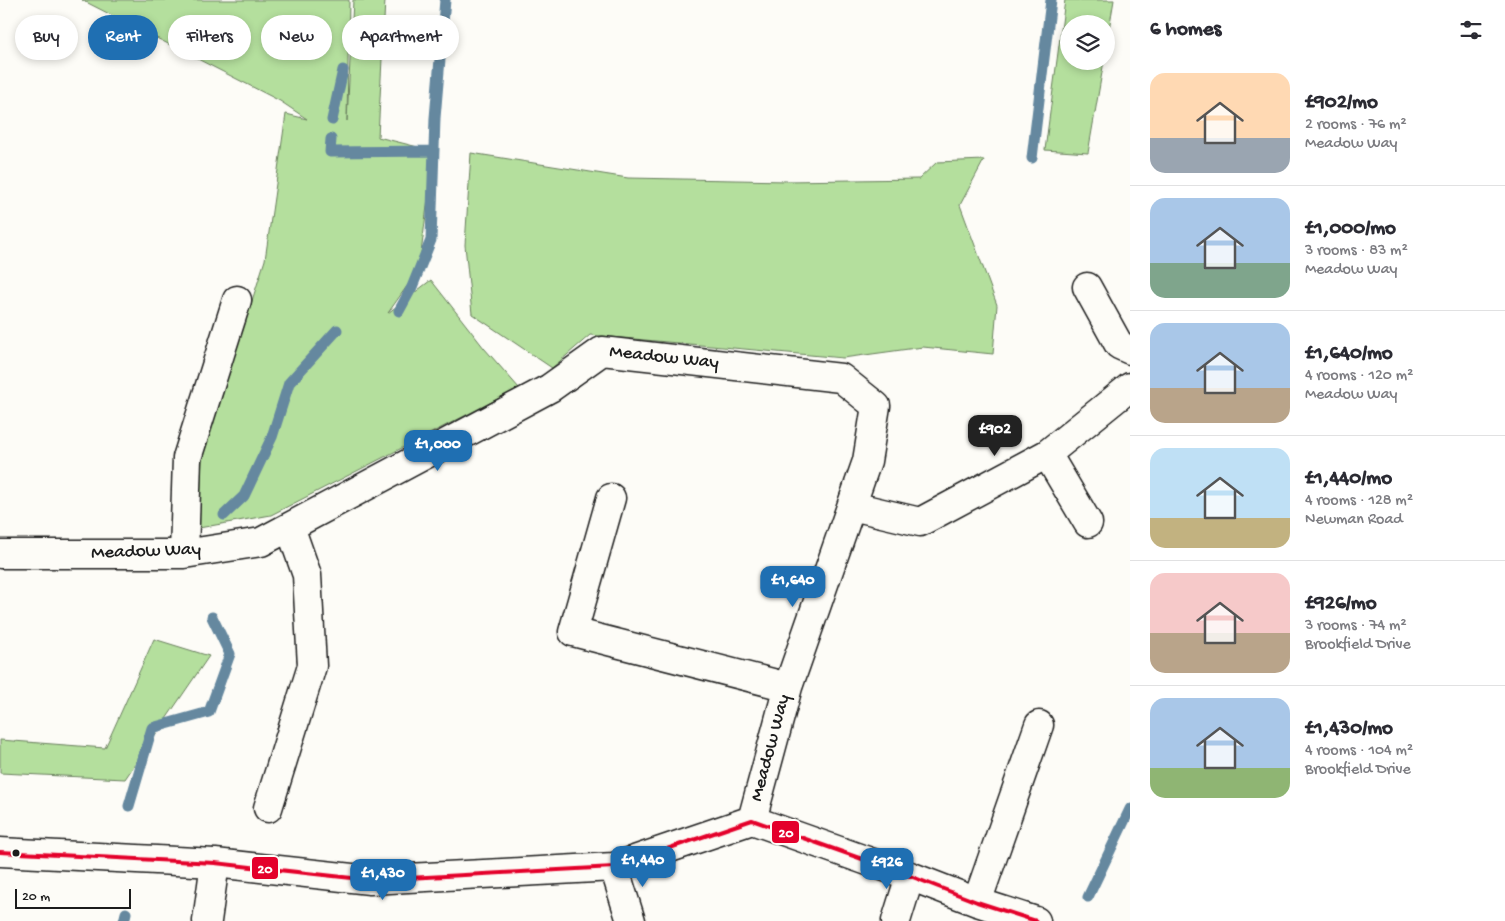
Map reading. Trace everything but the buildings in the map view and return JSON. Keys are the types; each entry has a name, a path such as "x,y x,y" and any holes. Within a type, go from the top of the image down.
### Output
{"street":[{"path":"1087,287 1119,345 1130,350"},
{"path":"184,554 187,458 238,300"},
{"name":"Meadow Way","path":"0,554 184,554 261,542 550,388 602,351 841,378 876,406 867,461 788,687 752,820"},
{"path":"852,506 920,522 1047,454 1130,387"},
{"path":"1047,454 1088,523"},
{"path":"611,498 573,632 788,687"},
{"path":"268,808 312,666 307,575 290,527"},
{"path":"977,902 1039,724"},
{"path":"0,852 215,863 370,880 614,867 752,820 977,902 1036,921"},
{"path":"207,921 215,863"},
{"path":"614,867 631,921"},
{"path":"896,921 910,876"}],"green space":[{"path":"82,0 349,0 349,15 342,15 342,60 348,60 347,121 350,60 382,60 378,137 434,151 419,269 388,313 431,280 484,348 519,388 271,515 199,528 202,457 265,260 286,114 307,119 280,101 200,60 251,60 251,15 168,15 168,44 158,39 158,15 111,15"},
{"path":"353,0 385,0 384,15 352,15"},
{"path":"1065,0 1114,0 1111,15 1063,15"},
{"path":"1060,38 1060,70 1102,70 1088,153 1045,150"},
{"path":"471,153 628,178 787,181 919,179 937,162 984,160 960,205 997,305 993,354 923,347 843,358 590,335 552,368 472,314 465,245"},
{"path":"154,639 209,656 125,779 0,773 0,740 105,748"}],"waterway":[{"path":"399,311 412,287 431,240 435,118 445,0"},
{"path":"1032,158 1051,0"},
{"path":"332,120 343,70"},
{"path":"331,139 330,152 434,151"},
{"path":"224,515 244,496 272,437 289,383 337,330"},
{"path":"129,806 152,728 209,712 230,654 212,617"},
{"path":"1088,897 1130,809"},
{"path":"124,921 126,913"}],"transit line":[{"name":"20","path":"0,852 215,863 370,880 614,867 752,820 977,902 1036,921"}]}
